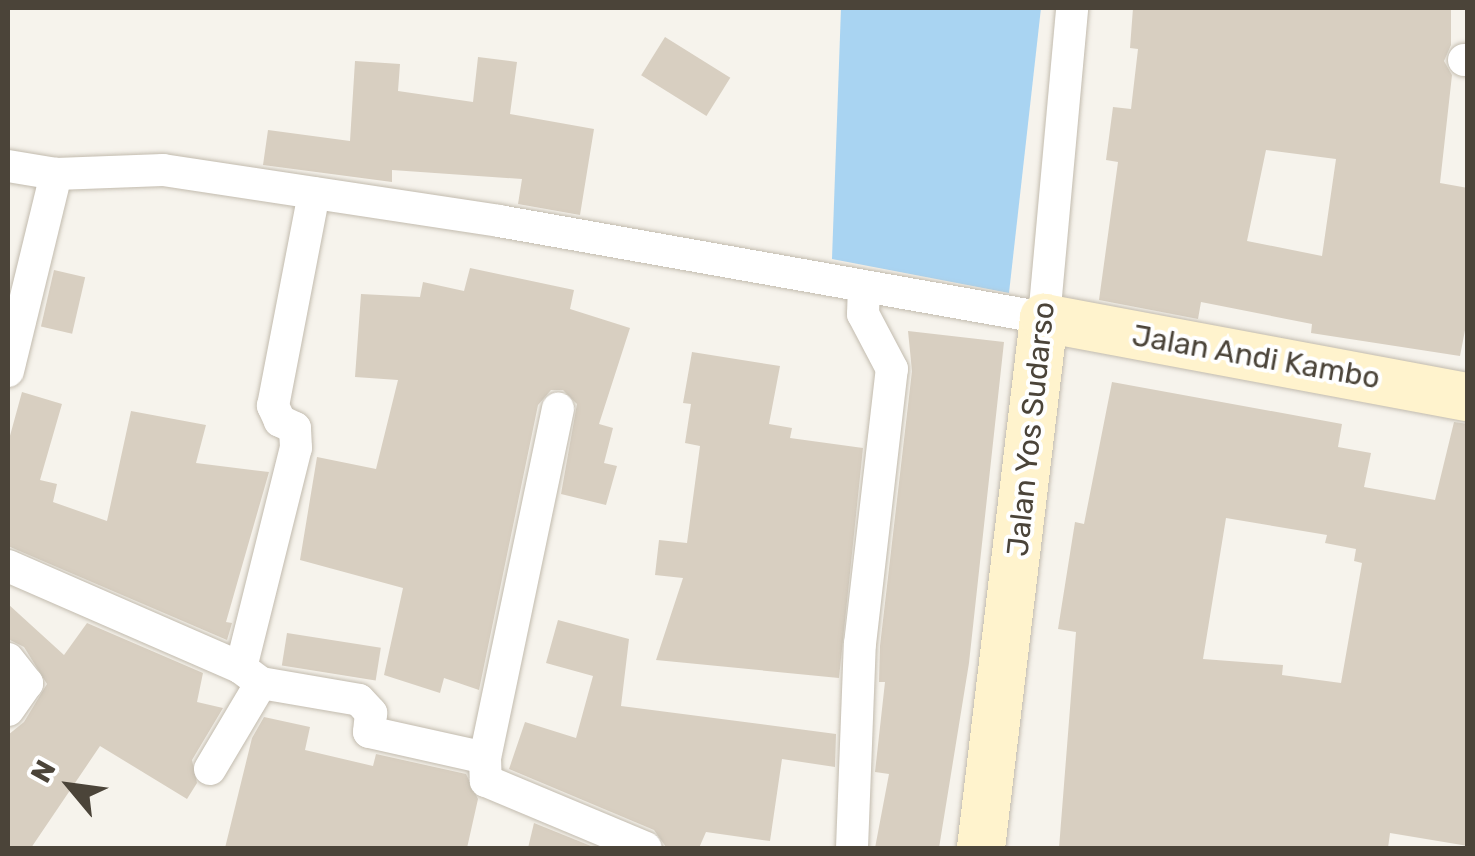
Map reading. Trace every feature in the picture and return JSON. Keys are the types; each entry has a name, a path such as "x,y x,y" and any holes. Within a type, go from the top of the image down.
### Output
{"street":[{"name":"Jalan Yos Sudarso","path":"981,848 1044,318 1072,8"},
{"path":"8,166 56,174 164,170 1044,318"},
{"path":"8,371 56,174"},
{"path":"210,770 251,676 296,448 295,428 280,421 272,406 314,193"},
{"path":"852,848 860,644 892,369 863,314 864,288"},
{"name":"Jalan Andi Kambo","path":"1044,318 1468,397"},
{"path":"558,409 486,758 486,781 646,848"},
{"path":"8,566 251,676 359,700 372,713 369,732 486,758"},
{"path":"8,660 27,683 8,710"}],"water":[{"path":"841,8 1041,8 1009,293 832,259"}],"building":[{"path":"1133,8 1451,8 1451,45 1444,61 1452,75 1440,183 1468,188 1468,315 1460,356 1311,333 1312,324 1201,302 1198,319 1099,300 1118,162 1106,160 1113,107 1131,109 1138,49 1130,48","holes":["1266,150 1336,159 1322,256 1247,241"]},
{"path":"665,37 730,78 706,116 641,75"},
{"path":"478,57 517,62 510,114 594,129 580,215 518,204 522,179 392,170 392,182 263,165 268,130 350,141 355,61 400,64 398,91 473,102"},
{"path":"470,268 574,290 570,309 630,328 599,424 613,428 604,463 617,466 606,505 561,494 577,404 563,390 551,390 538,405 479,690 444,678 440,693 384,675 403,588 300,560 317,457 376,469 398,380 355,377 361,294 420,297 423,282 464,291"},
{"path":"54,270 85,277 72,334 41,327"},
{"path":"908,331 1004,342 969,663 939,848 875,848 889,774 875,772 885,682 879,682 880,646 912,371"},
{"path":"692,352 780,366 769,424 792,428 790,438 863,448 839,678 656,660 683,578 655,575 659,540 687,543 700,446 685,443 691,404 683,403"},
{"path":"1112,382 1342,424 1338,447 1371,453 1364,487 1435,500 1454,422 1468,424 1468,846 1390,833 1388,848 1059,848 1076,632 1058,629 1075,522 1084,524","holes":["1226,518 1327,535 1325,543 1356,549 1354,561 1362,563 1341,683 1282,675 1283,665 1203,659"]},
{"path":"22,392 62,404 40,480 57,484 53,502 107,521 131,411 206,425 196,463 269,472 226,622 232,623 227,640 8,546 8,443"},
{"path":"8,604 64,655 87,623 203,673 197,702 223,708 192,760 197,783 187,799 100,746 31,848 8,848 8,735 24,722 47,684 24,647 8,639"},
{"path":"558,620 629,639 621,706 836,734 835,767 782,759 770,841 706,832 699,848 666,847 654,830 509,769 525,722 576,738 593,676 546,663"},
{"path":"287,633 381,648 376,680 282,666"},
{"path":"264,717 310,727 305,750 373,766 376,754 466,774 478,799 467,848 225,848 252,738"},
{"path":"534,823 591,846 528,848"}]}
